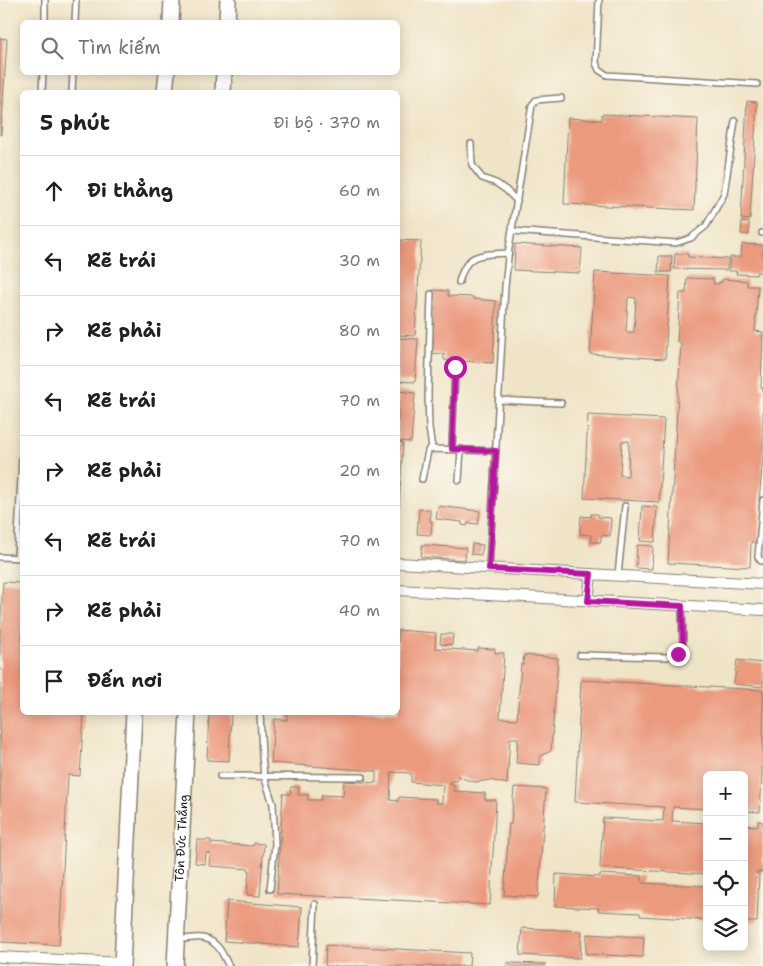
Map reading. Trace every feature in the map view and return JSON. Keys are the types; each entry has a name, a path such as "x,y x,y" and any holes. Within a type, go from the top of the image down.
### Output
{"main road":[{"path":"170,20 172,0"},
{"path":"227,20 228,0"},
{"path":"165,90 167,75"},
{"path":"222,90 224,75"},
{"path":"122,964 134,715"},
{"name":"Tôn Đức Thắng","path":"176,966 188,715"}],"street":[{"path":"400,563 763,584"},
{"path":"588,601 591,574"},
{"path":"400,590 763,610"},
{"path":"0,957 122,964"}],"lane":[{"path":"45,0 45,20"},
{"path":"75,20 76,0"},
{"path":"599,0 596,63 599,70 607,74 757,84"},
{"path":"42,90 43,75"},
{"path":"72,90 73,75"},
{"path":"489,569 505,288 512,231 532,105 536,100 561,98"},
{"path":"512,231 676,243 691,238 706,226 724,194 735,121"},
{"path":"471,144 472,165 482,178 496,183 517,201"},
{"path":"459,282 462,272 469,261 479,255 509,253"},
{"path":"430,294 428,393 429,428 432,448"},
{"path":"452,449 455,367"},
{"path":"499,400 561,403"},
{"path":"422,479 428,451 432,448 496,451"},
{"path":"459,480 461,449"},
{"path":"763,500 758,557 763,561"},
{"path":"618,576 625,506"},
{"path":"0,557 20,558"},
{"path":"580,655 667,657 678,654 683,646 682,606"},
{"path":"260,715 264,776 273,804 274,844 270,888"},
{"path":"220,776 363,777"},
{"path":"312,966 315,904"},
{"path":"177,940 194,937 207,939 216,945 229,966"},
{"path":"223,956 223,966"}],"building":[{"path":"0,38 7,39 1,135 0,135"},
{"path":"747,101 757,102 750,220 741,219"},
{"path":"602,114 698,119 694,210 564,204 568,118 602,120"},
{"path":"742,222 749,223 749,235 741,234"},
{"path":"400,240 421,241 415,336 400,335"},
{"path":"515,244 582,248 580,273 514,270"},
{"path":"742,244 763,245 763,272 757,272 756,275 736,274 737,271 729,271 730,257 741,257"},
{"path":"675,254 688,254 688,257 728,259 727,270 674,269"},
{"path":"659,256 672,256 671,272 658,272"},
{"path":"595,272 670,276 665,359 590,354","holes":["628,297 636,298 634,332 626,332"]},
{"path":"687,278 714,279 713,284 719,284 719,282 722,282 722,279 747,281 747,286 758,286 755,331 763,332 761,388 763,388 763,457 758,542 751,542 750,567 668,563 681,342 677,342 680,293 686,293"},
{"path":"433,290 448,291 448,296 473,297 473,299 496,301 493,363 444,360 444,354 430,353"},
{"path":"400,338 418,339 415,382 400,381"},
{"path":"400,391 415,393 411,442 400,441"},
{"path":"588,415 664,419 659,502 584,498","holes":["622,441 629,441 628,476 620,475"]},
{"path":"400,442 403,443 400,491"},
{"path":"438,506 480,511 478,524 468,523 467,526 462,525 462,522 436,519"},
{"path":"642,506 657,507 655,542 640,541"},
{"path":"419,509 430,510 430,521 432,521 431,535 417,534"},
{"path":"591,514 598,514 598,517 611,518 610,536 601,535 601,542 591,542 591,535 580,534 581,516 591,517"},
{"path":"472,544 483,545 481,555 471,554"},
{"path":"422,545 466,548 465,560 421,557"},
{"path":"637,545 653,546 652,569 636,568"},
{"path":"3,582 20,583 20,715 84,715 80,776 68,775 59,945 0,942 0,632"},
{"path":"400,630 436,633 435,648 478,651 478,648 495,649 495,653 504,653 500,718 517,719 521,664 523,665 524,655 558,658 551,751 540,756 540,765 516,763 518,738 510,738 507,784 490,780 476,782 458,776 457,781 451,781 450,785 454,785 454,791 485,793 485,800 496,800 490,905 277,894 283,794 290,794 291,787 299,787 298,795 308,795 308,800 321,800 322,795 343,796 344,781 376,783 376,771 271,763 274,719 287,720 287,715 400,715","holes":["391,772 411,773 411,782 443,785 442,803 436,803 436,799 399,797 398,801 390,800"]},
{"path":"441,634 453,634 452,645 440,644"},
{"path":"737,660 763,663 763,687 734,684"},
{"path":"581,680 763,690 763,755 760,812 748,811 748,771 703,771 703,809 673,807 672,821 703,823 703,874 600,868 603,818 663,821 664,807 575,802"},
{"path":"209,715 231,715 229,761 207,760"},
{"path":"514,787 546,789 538,897 504,895 509,824 511,824"},
{"path":"758,821 763,822 763,872 756,872 756,874 759,874 757,922 748,922 748,825 758,826"},
{"path":"197,840 253,846 254,843 264,844 260,896 247,895 249,869 209,866 210,853 206,853 205,864 195,863"},
{"path":"556,874 600,877 600,874 642,876 642,883 703,886 703,920 640,916 640,913 598,911 599,908 555,906"},
{"path":"227,901 302,907 299,947 224,941"},
{"path":"522,928 582,931 580,958 520,955"},
{"path":"587,934 644,937 643,957 586,954"},
{"path":"326,945 470,953 469,966 325,966"},
{"path":"507,963 545,964 545,966 506,966"}],"route":[{"path":"455,367 452,449 496,451 489,569 591,574 588,601 682,606 683,646 678,654"}]}
